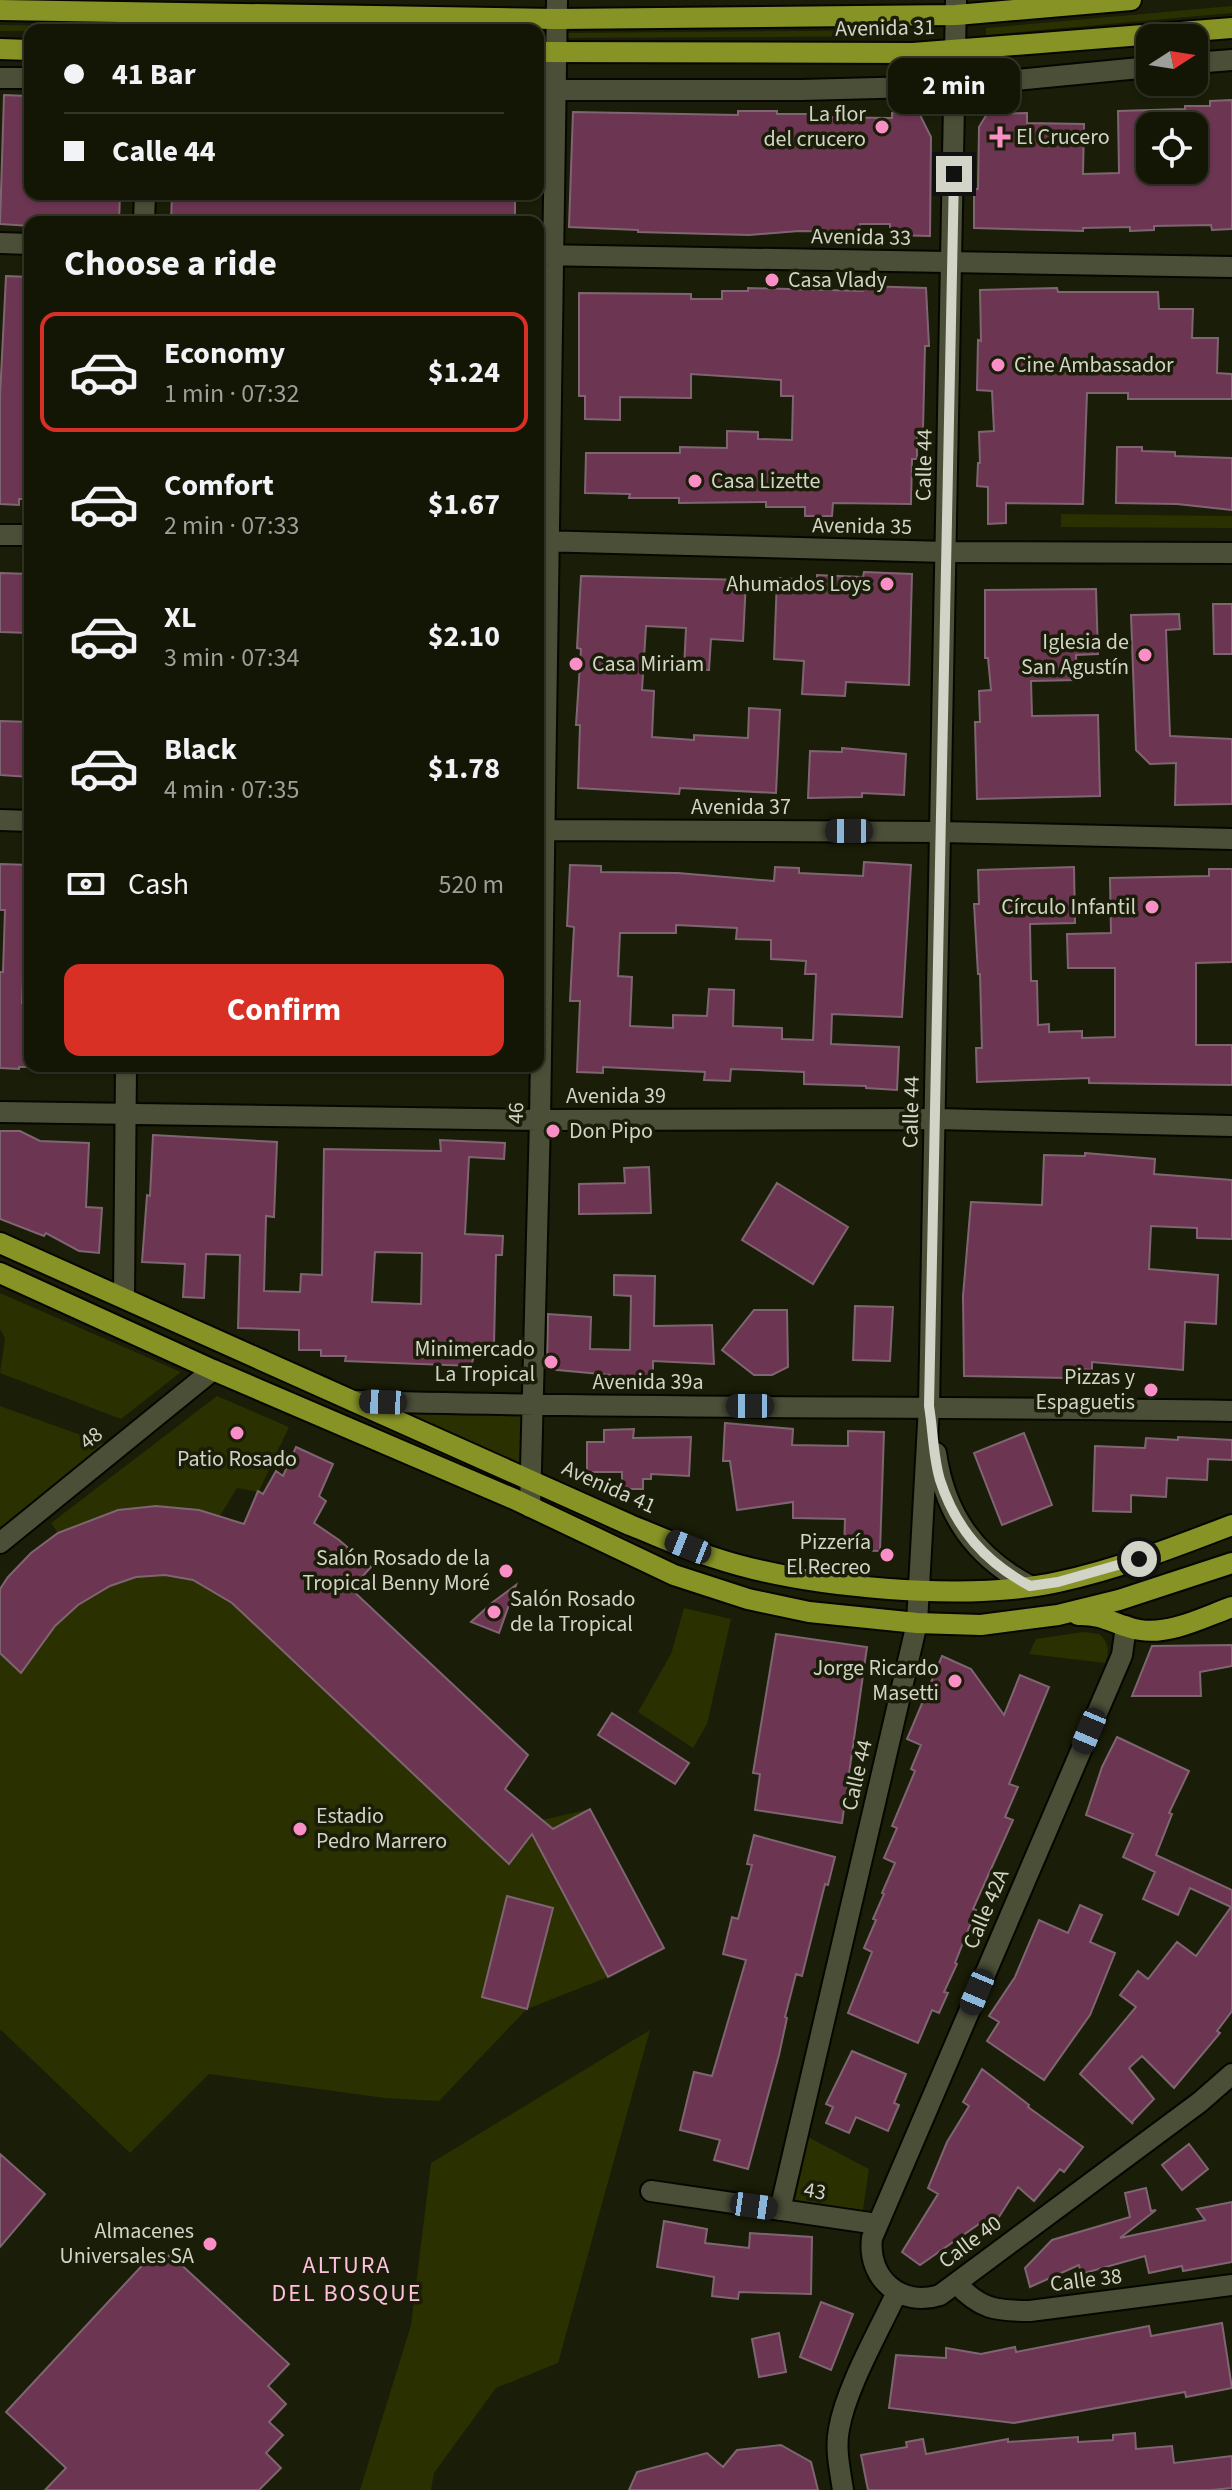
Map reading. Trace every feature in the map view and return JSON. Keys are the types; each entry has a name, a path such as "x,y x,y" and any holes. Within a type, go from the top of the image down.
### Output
{"main road":[{"name":"Avenida 31","path":"0,10 956,8 1131,0"},
{"name":"Avenida 31","path":"547,52 913,53 1232,28"},
{"path":"0,49 24,50"},
{"name":"Avenida 41","path":"0,1243 630,1525 717,1559 809,1580 921,1590 1030,1586 1058,1582 1147,1557 1232,1525"},
{"path":"0,1273 213,1370 530,1507 674,1575 710,1588 809,1612 917,1623 981,1625 1058,1615 1097,1614 1140,1630 1164,1630 1232,1607"},
{"path":"1058,1615 1133,1596 1232,1563"}],"street":[{"name":"Calle 44","path":"780,2210 917,1623 921,1590 929,1406 956,8"},
{"name":"46","path":"544,398 547,52 557,10"},
{"path":"1208,62 1232,60"},
{"path":"546,90 801,90 955,86 1136,68"},
{"path":"0,78 24,78"},
{"path":"0,243 24,244"},
{"name":"Avenida 33","path":"545,255 1232,267"},
{"path":"0,535 24,535"},
{"name":"Avenida 35","path":"544,541 946,552 1232,553"},
{"path":"0,820 24,821"},
{"name":"Avenida 37","path":"544,830 940,832 1232,839"},
{"path":"124,1298 126,1072"},
{"name":"46","path":"530,1507 540,1072"},
{"name":"Avenida 39","path":"0,1112 540,1120 935,1119 1232,1126"},
{"name":"48","path":"0,1543 213,1370"},
{"name":"Avenida 39a","path":"353,1401 533,1406 929,1406 1232,1411"},
{"path":"929,1406 940,1479 954,1510 975,1547 997,1566 1030,1586"},
{"name":"Calle 42A","path":"897,2292 885,2284 872,2260 872,2238 1122,1655 1126,1626"},
{"name":"Calle 40","path":"897,2292 917,2299 940,2295 1200,2102 1232,2074"},
{"name":"43","path":"651,2191 877,2224"},
{"name":"Calle 38","path":"956,2283 977,2303 1006,2311 1030,2311 1232,2285"},
{"path":"843,2490 838,2460 838,2431 844,2407 897,2292"}],"green space":[{"path":"1232,6 1232,13 986,35 986,28"},
{"path":"0,25 24,25 24,31 0,31"},
{"path":"927,30 927,36 564,38 564,33"},
{"path":"1061,514 1232,516 1232,528 1061,527"},
{"path":"0,1293 181,1372 121,1419 0,1373 5,1338 0,1329"},
{"name":"Estadio Pedro Marrero","path":"217,1396 289,1427 259,1491 317,1526 371,1567 352,1590 528,1755 506,1789 542,1820 590,1809 664,1948 608,1977 527,2009 439,2101 385,2098 209,2074 130,2153 0,2029 0,1589 26,1558 58,1533 51,1523","holes":["237,1488 258,1492 244,1524 220,1516"]},
{"path":"353,1401 533,1406 532,1479"},
{"path":"0,1406 109,1445 0,1532"},
{"path":"684,1608 731,1619 707,1724 693,1748 638,1712 671,1654"},
{"path":"1083,1632 1099,1634 1105,1641 1108,1651 1105,1663 1029,1654 1036,1639"},
{"path":"650,2030 558,2363 496,2388 434,2473 431,2490 360,2490 411,2325 431,2163"},
{"path":"808,2137 869,2169 862,2216 794,2205"}],"building":[{"path":"4,95 24,96 24,200 120,200 119,216 24,216 24,226 0,224"},
{"path":"1232,100 1232,229 1212,230 1211,225 1154,226 1154,230 1130,231 1130,227 1083,228 1083,231 974,228 979,127 987,114 1027,113 1027,123 1084,124 1083,174 1119,173 1118,111 1210,106 1210,101"},
{"path":"738,111 777,111 777,114 812,114 812,117 892,118 892,113 918,111 931,137 930,236 890,235 890,224 860,224 860,232 799,231 749,235 569,227 573,112 738,115"},
{"path":"172,200 515,200 515,216 171,216"},
{"path":"6,276 24,277 24,499 19,499 19,505 0,504 0,396"},
{"path":"864,286 926,288 929,346 925,346 923,430 917,430 917,459 912,459 911,504 833,503 832,516 805,516 805,507 766,507 766,502 679,503 679,498 629,498 630,494 585,493 586,453 680,453 680,447 727,448 727,431 758,432 758,439 792,440 793,396 781,396 781,380 691,374 691,398 620,397 620,420 585,419 585,396 579,396 579,293 691,294 691,299 722,299 722,291 748,291 748,288 863,291"},
{"path":"1057,288 1058,292 1158,292 1159,309 1193,309 1192,338 1218,338 1217,373 1232,374 1232,399 1128,399 1128,393 1087,393 1083,504 1006,503 1006,523 988,524 988,487 977,486 979,432 994,431 992,391 977,390 978,340 981,341 980,290"},
{"path":"1117,447 1175,452 1175,456 1232,458 1232,510 1177,504 1116,503"},
{"path":"864,572 912,574 909,685 846,682 845,696 802,694 804,661 774,659 777,578 817,580 817,575 863,577"},
{"path":"0,573 24,574 24,633 0,632"},
{"path":"581,576 746,580 743,641 711,639 709,670 684,669 686,628 646,626 642,690 654,691 652,737 694,740 694,735 748,738 749,708 780,710 776,793 680,788 679,794 578,788 580,725 576,725 581,649 577,648"},
{"path":"1096,589 1098,654 1076,655 1077,680 1031,681 1032,716 1098,715 1100,796 977,799 975,722 980,722 979,691 991,690 988,658 985,658 985,590"},
{"path":"1213,604 1232,604 1232,654 1214,654"},
{"path":"1179,614 1180,629 1166,630 1170,736 1232,739 1232,804 1175,805 1176,763 1150,764 1136,750 1131,615"},
{"path":"0,721 24,722 24,777 0,775"},
{"path":"842,748 906,754 904,795 862,793 862,797 808,798 810,751 842,752"},
{"path":"864,862 911,865 902,1017 832,1014 831,1044 899,1047 897,1090 804,1084 804,1072 731,1069 730,1081 704,1080 705,1072 603,1067 603,1073 577,1072 580,1001 570,1001 574,927 567,926 570,865 601,866 601,872 678,873 774,881 775,867 799,868 799,873 863,876","holes":["676,925 737,928 736,939 771,940 771,959 806,961 805,974 816,974 813,1040 782,1039 782,1028 733,1026 734,990 709,989 707,1016 673,1015 673,1028 630,1026 632,977 618,976 620,933 676,933"]},
{"path":"0,864 24,865 24,1067 19,1069 0,1068 0,972 3,972 5,910 0,910"},
{"path":"1074,867 1075,923 1030,924 1031,981 1037,981 1038,1025 1049,1024 1049,1032 1082,1031 1082,1038 1115,1037 1115,968 1068,968 1067,934 1111,933 1110,878 1209,876 1209,869 1232,869 1232,962 1196,963 1196,1045 1232,1045 1232,1085 1089,1083 1089,1078 977,1082 976,1048 982,1048 974,904 979,904 978,870"},
{"path":"0,1131 20,1131 40,1141 89,1143 86,1207 102,1208 99,1253 79,1251 46,1233 44,1236 0,1219"},
{"path":"153,1135 277,1142 274,1217 266,1216 264,1291 300,1292 301,1274 322,1275 324,1149 441,1151 440,1140 505,1143 504,1159 469,1157 465,1234 503,1236 502,1255 496,1255 494,1345 484,1345 476,1350 471,1366 345,1361 346,1356 321,1356 321,1350 299,1350 299,1330 238,1328 240,1255 206,1254 204,1298 183,1297 185,1264 142,1262 147,1195 150,1196","holes":["375,1252 422,1253 421,1304 372,1302"]},
{"path":"1085,1153 1155,1159 1154,1174 1232,1180 1232,1239 1197,1238 1197,1228 1151,1226 1149,1269 1218,1275 1216,1324 1185,1322 1183,1370 1092,1362 1092,1370 1067,1368 1067,1378 964,1376 963,1296 971,1202 1042,1205 1044,1155 1085,1156"},
{"path":"649,1167 651,1213 579,1214 579,1184 625,1183 624,1168"},
{"path":"777,1183 848,1227 813,1284 742,1240"},
{"path":"614,1275 655,1276 654,1326 712,1325 714,1364 653,1361 653,1382 611,1381 611,1375 547,1369 548,1314 591,1317 590,1349 630,1350 631,1296 614,1295"},
{"path":"855,1306 893,1307 890,1361 853,1360"},
{"path":"754,1310 787,1310 788,1367 772,1375 754,1375 722,1350"},
{"path":"725,1423 793,1429 792,1445 848,1446 848,1431 884,1432 880,1551 844,1550 845,1519 793,1518 793,1502 737,1510 730,1461 723,1461"},
{"path":"634,1429 633,1438 691,1437 689,1476 651,1474 651,1479 643,1479 643,1489 622,1489 622,1472 587,1472 587,1442 604,1442 604,1430"},
{"path":"1024,1433 1052,1505 1002,1525 974,1453"},
{"path":"1178,1437 1232,1440 1232,1460 1208,1459 1207,1480 1167,1478 1166,1497 1131,1495 1131,1512 1093,1511 1095,1446 1145,1448 1146,1438 1178,1440"},
{"path":"296,1447 333,1464 319,1496 326,1501 314,1523 371,1567 351,1589 528,1755 505,1789 553,1829 590,1809 664,1948 608,1977 532,1834 509,1864 232,1603 193,1580 165,1575 136,1577 110,1586 78,1605 55,1626 21,1673 0,1653 0,1589 31,1553 58,1533 118,1510 156,1506 199,1510 244,1524 258,1491 263,1494 276,1471 283,1476"},
{"name":"Salón Rosado de la Tropical","path":"516,1585 499,1633 471,1622 493,1602"},
{"path":"776,1634 867,1647 842,1823 755,1810 760,1774 753,1773"},
{"path":"1232,1645 1232,1666 1200,1672 1201,1696 1132,1696 1152,1646"},
{"path":"942,1656 971,1669 1004,1715 1020,1675 1049,1687 1009,1784 1018,1787 1005,1817 1013,1820 973,1909 976,1910 944,1992 948,1993 939,2013 932,2010 918,2043 848,2013 872,1952 864,1948 895,1863 884,1858 897,1828 892,1826 915,1771 911,1769 921,1745 907,1739"},
{"path":"612,1713 689,1763 675,1784 598,1735"},
{"path":"1117,1737 1189,1771 1169,1813 1172,1814 1156,1855 1232,1890 1232,2011 1217,2031 1220,2033 1174,2088 1142,2056 1129,2068 1154,2099 1133,2124 1080,2074 1136,2007 1120,1995 1138,1971 1148,1979 1177,1942 1196,1956 1231,1907 1190,1888 1178,1915 1143,1899 1155,1872 1123,1857 1133,1834 1086,1815 1102,1767"},
{"path":"754,1835 835,1857 828,1885 825,1884 802,1976 796,1974 779,2055 748,2169 714,2160 720,2140 680,2130 694,2072 712,2076 746,1960 723,1954 732,1917 738,1919 752,1865 747,1864"},
{"path":"507,1896 553,1908 527,2009 482,1997"},
{"path":"1080,1905 1102,1915 1090,1942 1115,1953 1090,2015 1044,2080 987,2041 999,2022 989,2016 1015,1977 1039,1920 1068,1933"},
{"path":"852,2051 906,2074 894,2103 899,2105 888,2131 856,2117 849,2133 826,2123 833,2107 826,2104"},
{"path":"982,2069 1083,2147 1064,2172 1060,2169 1034,2201 1018,2187 992,2228 982,2222 920,2265 902,2252 938,2194 928,2188 947,2142 969,2106 963,2102"},
{"path":"1189,2144 1208,2169 1182,2190 1162,2165"},
{"path":"0,2154 45,2194 0,2247"},
{"path":"1146,2188 1151,2211 1156,2210 1120,2238 1205,2220 1197,2209 1232,2202 1232,2262 1183,2271 1182,2266 1149,2273 1145,2256 1081,2274 1079,2265 1030,2287 1025,2268 1052,2240 1130,2217 1125,2193"},
{"path":"664,2221 707,2229 705,2243 749,2248 750,2233 812,2237 811,2294 739,2292 738,2299 712,2296 714,2277 657,2267"},
{"path":"166,2254 175,2259 289,2364 268,2386 286,2404 269,2422 283,2435 266,2453 281,2468 259,2490 45,2490 66,2468 6,2412 149,2258"},
{"path":"821,2302 853,2314 831,2370 800,2357"},
{"path":"1222,2323 1232,2388 1186,2397 1185,2392 1014,2423 889,2408 896,2355 946,2358 946,2348 981,2354 1015,2347 1016,2352 1149,2326 1151,2336"},
{"path":"779,2333 786,2372 759,2377 752,2339"},
{"path":"1135,2433 1136,2449 1172,2446 1174,2463 1232,2456 1232,2488 868,2490 861,2455 907,2447 906,2442 923,2439 926,2454 1008,2439 1008,2442 1078,2437 1078,2442 1113,2440 1113,2435"},
{"path":"781,2445 811,2462 818,2490 629,2490 637,2472 707,2453 723,2467 737,2450"}],"place":[{"name":"La flor del crucero","path":"882,127"},
{"name":"El Crucero","path":"1000,137"},
{"name":"Casa Vlady","path":"772,280"},
{"name":"Cine Ambassador","path":"998,365"},
{"name":"Casa Lizette","path":"695,481"},
{"name":"Ahumados Loys","path":"887,584"},
{"name":"Iglesia de San Agustín","path":"1145,655"},
{"name":"Casa Miriam","path":"576,664"},
{"name":"Círculo Infantil","path":"1152,907"},
{"name":"Don Pipo","path":"553,1131"},
{"name":"Minimercado La Tropical","path":"551,1362"},
{"name":"Pizzas y Espaguetis","path":"1151,1390"},
{"name":"Patio Rosado","path":"237,1433"},
{"name":"Pizzería El Recreo","path":"887,1555"},
{"name":"Salón Rosado de la Tropical Benny Moré","path":"506,1571"},
{"name":"Salón Rosado de la Tropical","path":"494,1612"},
{"name":"Jorge Ricardo Masetti","path":"955,1681"},
{"name":"Estadio Pedro Marrero","path":"300,1829"},
{"name":"Almacenes Universales SA","path":"210,2244"}],"district":[{"name":"ALTURA DEL BOSQUE","path":"347,2279"}],"route":[{"path":"954,174 929,1406 940,1479 954,1510 975,1547 1010,1576 1030,1586 1058,1582 1139,1559"}]}
